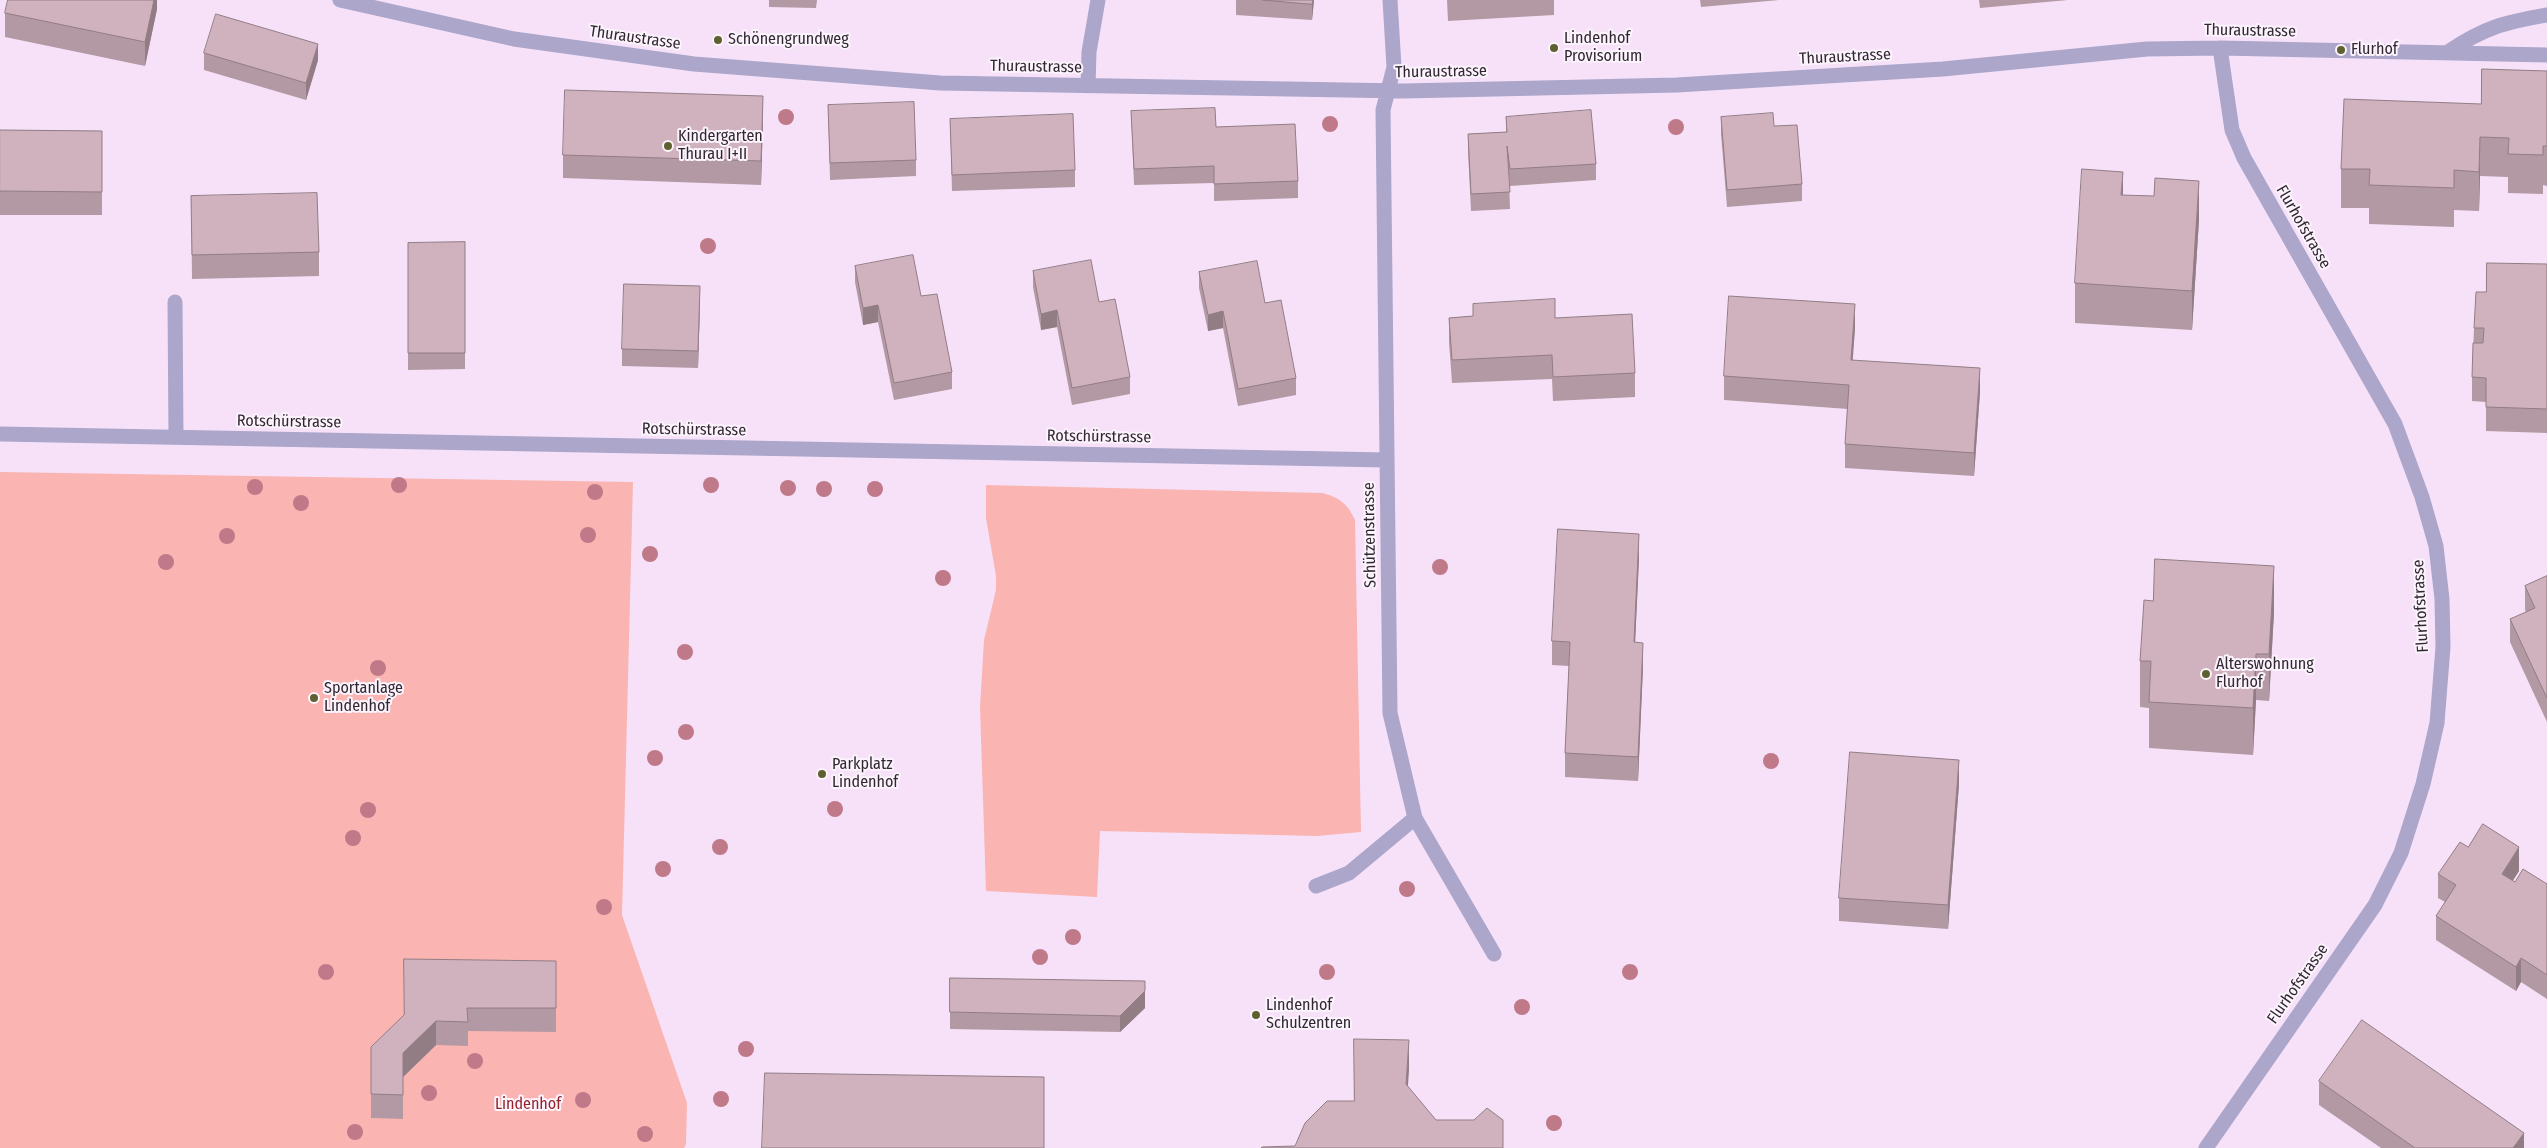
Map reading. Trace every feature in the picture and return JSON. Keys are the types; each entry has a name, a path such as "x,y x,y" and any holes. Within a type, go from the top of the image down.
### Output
{"street":[{"path":"1088,86 1089,52 1098,0"},
{"name":"Schützenstrasse","path":"1390,0 1394,66 1383,110 1390,713 1415,818 1494,954"},
{"name":"Thuraustrasse","path":"348,1 514,38 694,64 940,83 1388,91 1687,84 1943,69 2147,49 2220,48 2547,55"},
{"path":"2448,52 2474,35 2502,23 2547,15"},
{"name":"Flurhofstrasse","path":"2206,1148 2375,905 2401,853 2423,784 2437,722 2443,647 2442,599 2436,546 2422,497 2395,424 2244,158 2232,130 2220,48"},
{"path":"175,302 176,437"},
{"name":"Rotschürstrasse","path":"0,434 1387,460"},
{"path":"1316,886 1349,873 1415,818"}],"green space":[{"name":"Sportanlage Lindenhof","path":"0,472 633,482 622,915 687,1103 686,1144 684,1148 0,1148"},
{"path":"986,485 1322,493 1342,502 1355,520 1361,832 1317,836 1100,831 1097,897 986,891 980,707 984,640 996,590 996,576 986,518"}],"building":[{"path":"8,0 154,0 145,42 5,13"},
{"path":"1263,0 1313,0 1312,4"},
{"path":"216,14 318,44 306,83 204,53"},
{"path":"2482,69 2547,71 2547,146 2543,146 2543,155 2508,154 2509,138 2480,137 2479,172 2454,170 2454,188 2369,185 2370,169 2341,169 2344,99 2481,104"},
{"path":"565,90 763,96 761,161 563,155"},
{"path":"914,102 916,160 830,163 828,105"},
{"path":"1215,108 1216,127 1295,124 1298,181 1214,184 1214,166 1134,169 1131,111"},
{"path":"1591,110 1596,164 1510,169 1507,146 1510,192 1471,194 1468,134 1507,132 1506,117"},
{"path":"1773,113 1774,126 1797,125 1802,184 1727,190 1721,117"},
{"path":"1073,114 1075,170 952,175 950,119"},
{"path":"0,130 102,131 102,192 0,191"},
{"path":"2082,169 2123,172 2121,195 2154,196 2155,178 2199,181 2192,291 2075,283"},
{"path":"317,193 319,252 192,255 191,196"},
{"path":"465,242 465,353 408,353 408,243"},
{"path":"913,255 921,296 937,294 952,372 894,383 878,305 863,308 855,266"},
{"path":"1091,260 1099,302 1115,299 1130,377 1072,388 1057,310 1041,314 1033,271"},
{"path":"1257,261 1265,303 1281,300 1296,378 1238,389 1223,311 1208,315 1199,272"},
{"path":"2487,263 2547,264 2547,409 2486,407 2486,378 2472,377 2473,343 2483,343 2484,328 2474,328 2476,292 2486,292"},
{"path":"624,284 700,286 698,351 622,349"},
{"path":"1729,296 1855,304 1851,360 1980,368 1974,453 1845,444 1849,385 1724,376"},
{"path":"1555,299 1555,318 1632,314 1635,373 1553,377 1552,355 1452,360 1449,318 1473,316 1473,304"},
{"path":"1558,529 1639,534 1634,642 1643,643 1638,757 1565,753 1570,642 1552,641"},
{"name":"Alterswohnung Flurhof","path":"2155,559 2274,566 2269,654 2256,654 2253,708 2149,702 2151,661 2140,661 2144,600 2153,601"},
{"path":"2547,576 2547,698 2510,619 2535,608 2525,586"},
{"path":"1850,752 1959,760 1948,905 1839,898"},
{"path":"2483,824 2519,847 2502,874 2515,882 2523,869 2547,884 2547,975 2521,958 2516,967 2436,916 2456,885 2438,874 2460,842 2468,847"},
{"path":"404,959 556,961 556,1008 467,1008 468,1022 436,1021 403,1053 403,1095 371,1094 371,1047 404,1015"},
{"path":"950,978 1145,981 1145,991 1120,1016 950,1012"},
{"path":"2362,1020 2524,1133 2513,1148 2415,1148 2319,1081"},
{"path":"1354,1039 1409,1040 1406,1084 1436,1120 1474,1120 1487,1108 1503,1120 1503,1148 1261,1148 1295,1146 1305,1123 1327,1101 1354,1101"},
{"path":"765,1073 1044,1077 1044,1148 762,1148"}],"place":[{"name":"Schönengrundweg","path":"718,40"},
{"name":"Lindenhof Provisorium","path":"1554,48"},
{"name":"Flurhof","path":"2341,50"},
{"name":"Kindergarten Thurau I+II","path":"668,146"},
{"name":"Alterswohnung Flurhof","path":"2206,674"},
{"name":"Sportanlage Lindenhof","path":"314,698"},
{"name":"Parkplatz Lindenhof","path":"822,774"},
{"name":"Lindenhof Schulzentren","path":"1256,1015"}],"park label":[{"name":"Lindenhof","path":"528,1105"}]}
